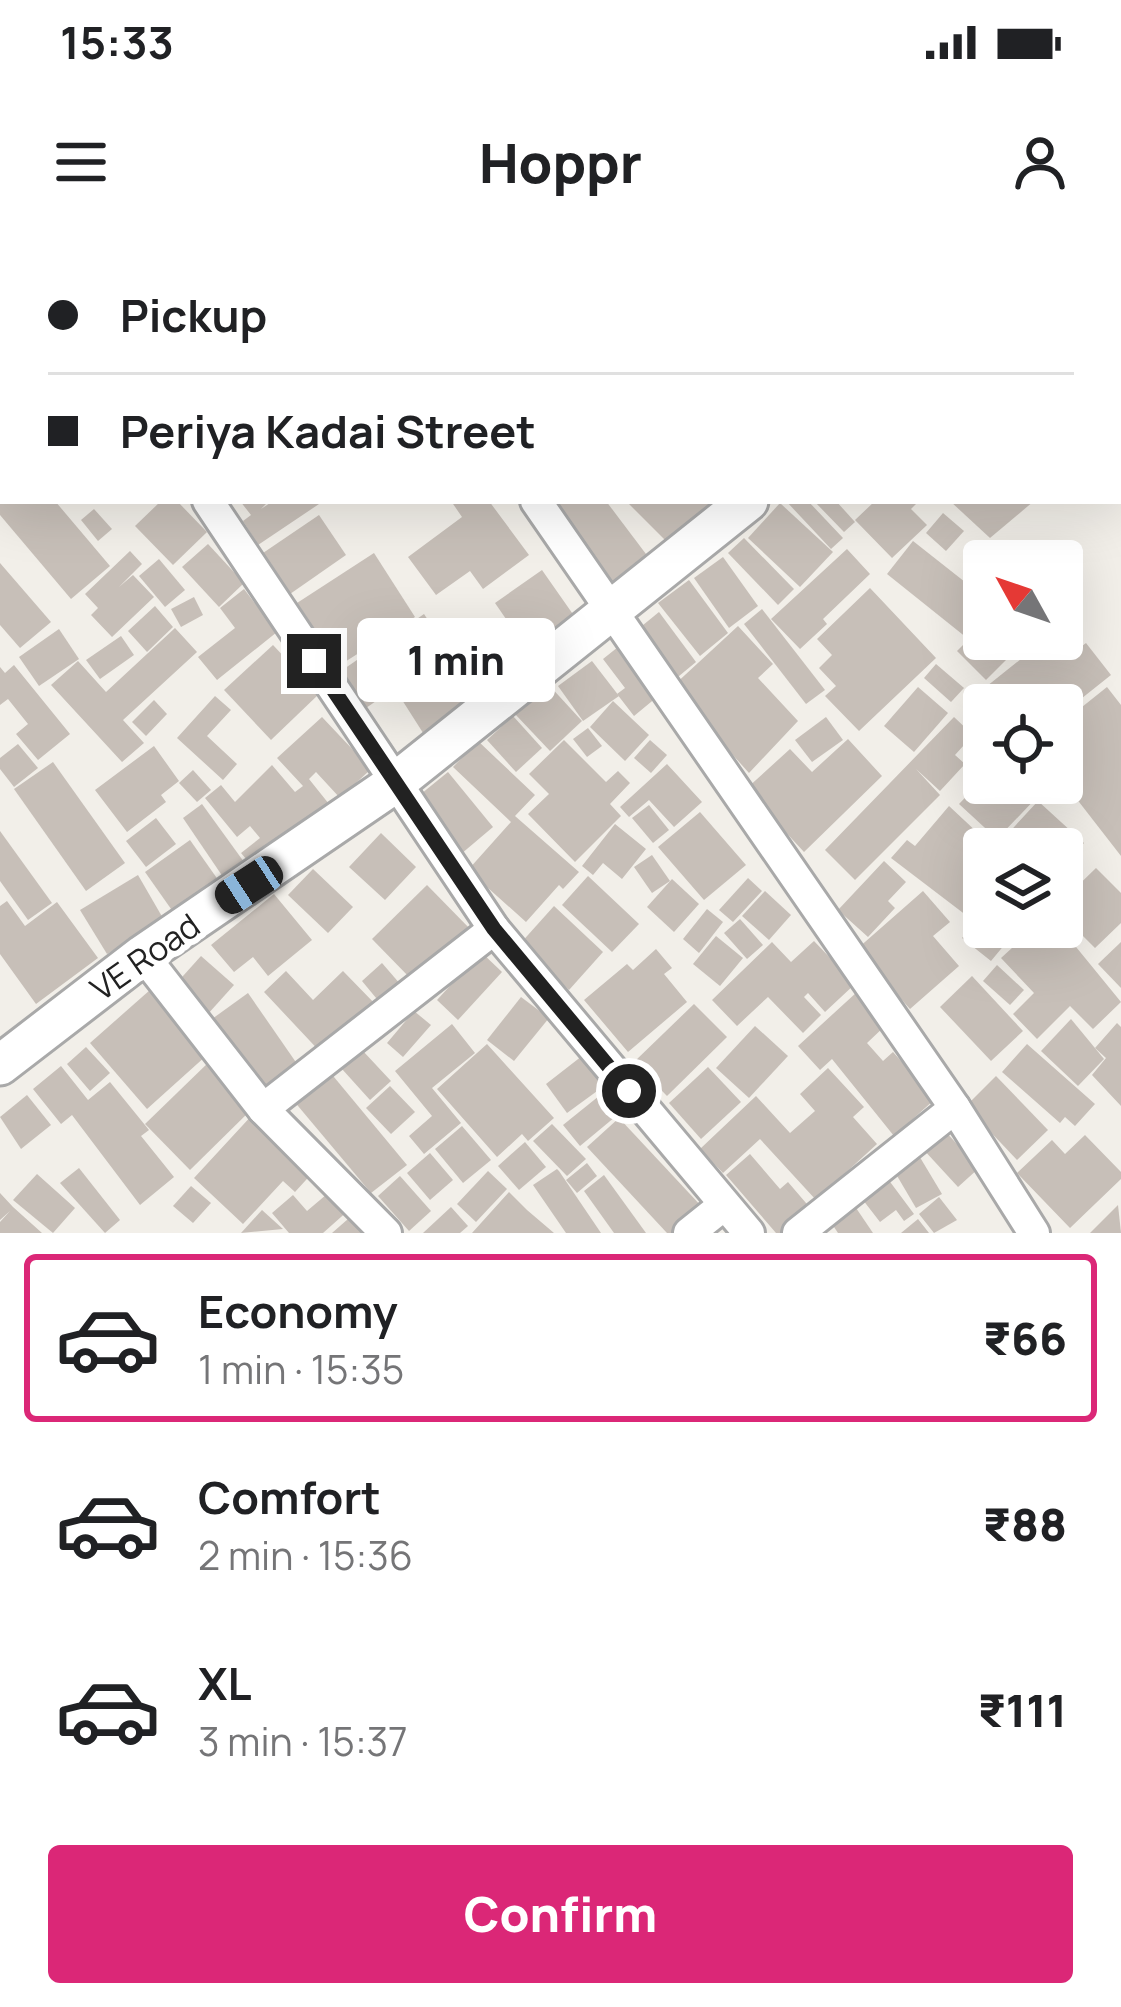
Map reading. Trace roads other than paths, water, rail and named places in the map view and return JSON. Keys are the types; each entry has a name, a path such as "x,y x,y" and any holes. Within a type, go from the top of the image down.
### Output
{"street":[{"path":"210,504 494,929 749,1233"},
{"path":"538,504 956,1108 1034,1233"},
{"name":"VE Road","path":"0,1065 143,955 394,782 615,612 744,504"},
{"path":"263,1109 494,929"},
{"path":"143,955 263,1109 386,1233"},
{"path":"798,1233 956,1108"},
{"path":"688,1233 724,1204"}]}
